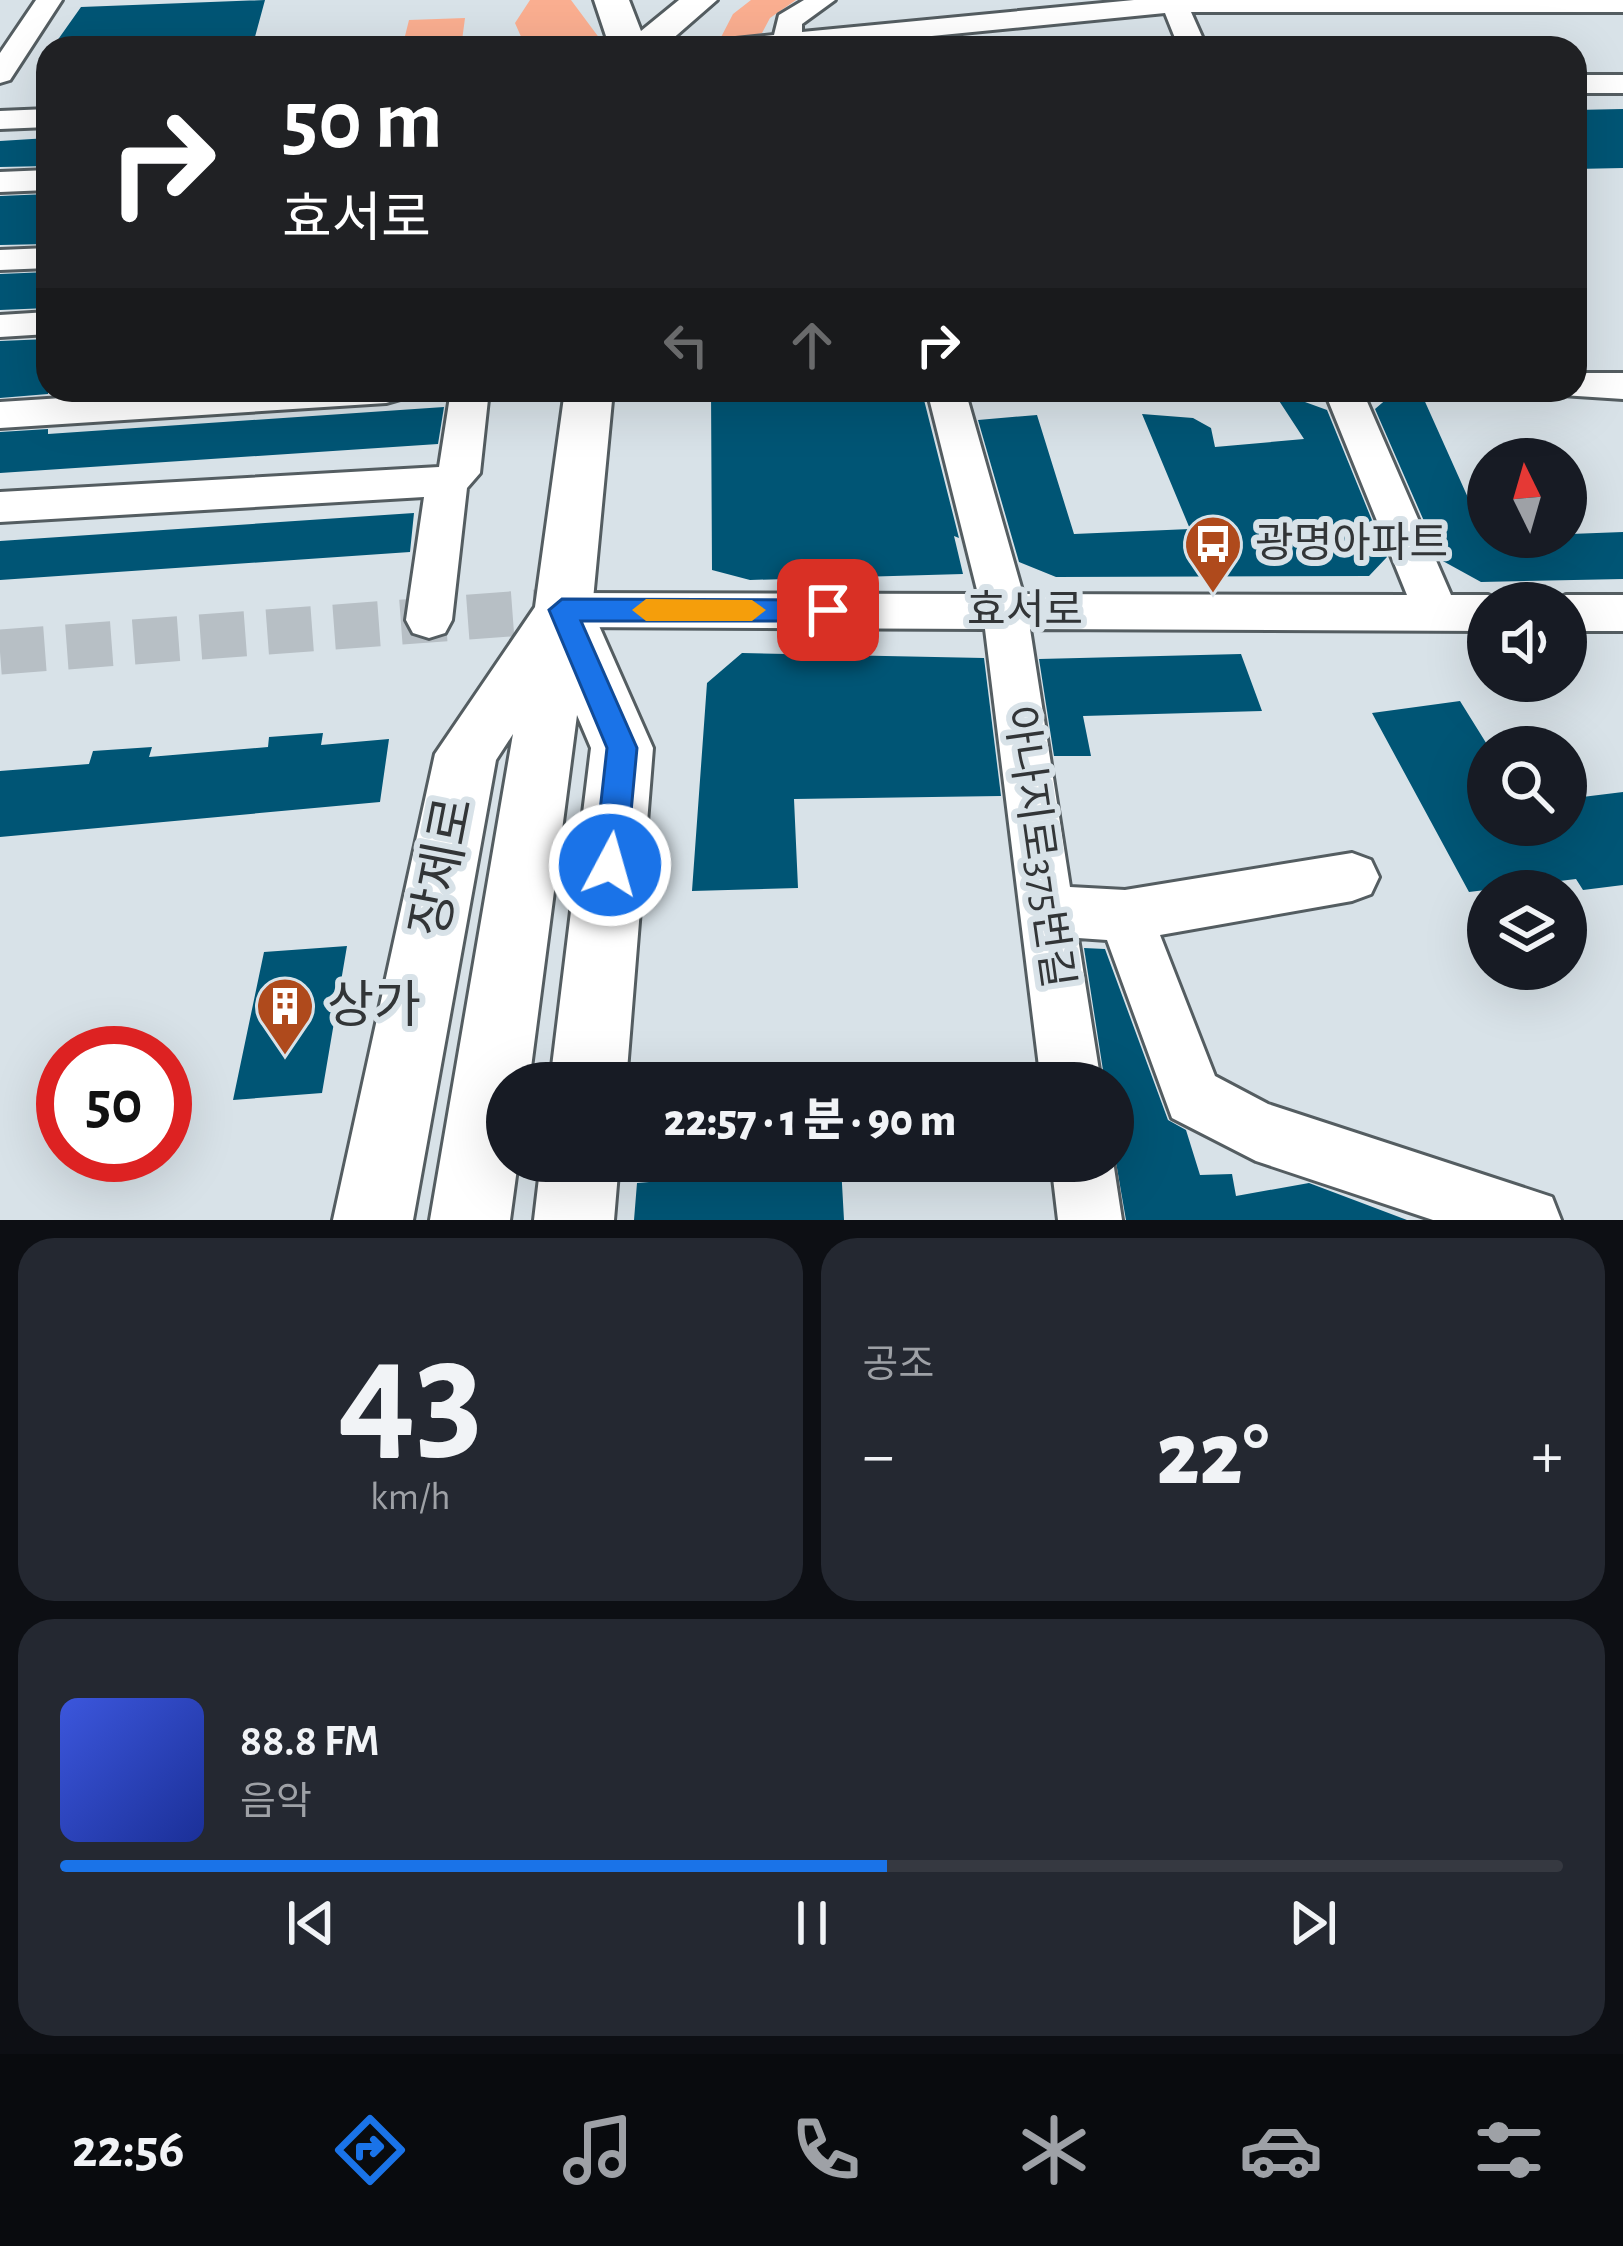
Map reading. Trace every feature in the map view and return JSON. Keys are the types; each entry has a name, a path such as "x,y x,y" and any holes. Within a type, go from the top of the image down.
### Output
{"main road":[{"path":"611,0 628,36"},
{"path":"638,36 648,0"},
{"path":"650,36 700,0"},
{"name":"장제로","path":"470,1220 562,610 588,402"},
{"path":"562,610 622,748 590,1062"},
{"name":"장제로","path":"373,1220 466,754 562,610"},
{"path":"574,1220 578,1182"}],"street":[{"path":"0,74 11,42 49,0"},
{"path":"788,36 789,22 822,0"},
{"path":"999,36 1074,26 1174,2 1623,4"},
{"path":"1174,2 1188,36"},
{"path":"895,36 1074,26"},
{"path":"1587,84 1623,84"},
{"path":"0,120 36,118"},
{"path":"0,182 36,180"},
{"path":"0,239 36,237"},
{"path":"0,260 36,258"},
{"path":"0,326 36,323"},
{"path":"1587,386 1623,386"},
{"path":"0,415 201,402"},
{"path":"0,507 447,481 460,472 469,402"},
{"name":"아나지로375번길","path":"949,402 1005,611 1068,1062"},
{"path":"1347,402 1436,613"},
{"path":"429,620 447,481"},
{"name":"효서로","path":"562,610 1467,613"},
{"path":"1587,613 1623,613"},
{"path":"1047,911 1125,915 1352,877"},
{"path":"1125,915 1192,1097 1256,1130 1529,1220"},
{"path":"1085,1182 1090,1220"}],"shaded area":[{"path":"530,0 571,0 598,36 521,36 515,23"},
{"path":"751,0 796,0 770,18 762,33 749,36 722,36 733,14"},
{"path":"465,18 463,36 405,36 409,20"}],"building":[{"path":"265,0 255,36 60,36 81,7"},
{"path":"1623,109 1623,168 1587,169 1587,110"},
{"path":"36,139 36,166 0,167 0,141"},
{"path":"36,194 36,244 0,245 0,196"},
{"path":"36,272 36,308 0,310 0,274"},
{"path":"36,340 36,395 0,398 0,341"},
{"path":"711,402 925,402 959,538 954,536 963,574 750,580 712,570"},
{"path":"1280,402 1305,402 1327,410 1387,557 1369,576 1056,577 1019,562 978,420 1037,415 1074,534 1190,529 1142,414 1193,418 1211,428 1215,447 1304,439"},
{"path":"1383,402 1425,402 1467,495 1467,558 1587,558 1587,533 1623,532 1623,579 1481,582 1441,560 1375,409"},
{"path":"444,407 438,444 0,473 0,432 48,429 48,434"},
{"path":"414,513 410,552 0,580 0,541"},
{"path":"742,653 984,658 1001,796 794,799 798,888 692,891 707,683"},
{"path":"1241,654 1262,711 1083,716 1091,756 1054,756 1039,659"},
{"path":"1460,701 1476,726 1467,726 1467,846 1587,846 1587,796 1623,792 1623,885 1587,890 1587,870 1467,870 1467,888 1372,713"},
{"path":"323,733 321,745 389,739 380,802 0,837 0,771 89,764 93,751 152,747 149,757 268,747 269,737"},
{"name":"상가","path":"347,946 322,1093 233,1100 264,952"},
{"path":"1084,948 1105,949 1168,1120 1186,1130 1200,1175 1232,1174 1236,1196 1309,1183 1407,1220 1126,1220 1119,1182 1134,1182 1134,1062 1102,1062"},
{"path":"842,1182 844,1220 634,1220 637,1183"}],"tunnel":[{"path":"0,652 563,610"}],"slow traffic":[{"path":"646,610 752,610"}],"place":[{"name":"광명아파트","path":"1213,595"},
{"name":"상가","path":"285,1057"}],"route":[{"path":"610,865 622,748 562,610 828,610"}]}
